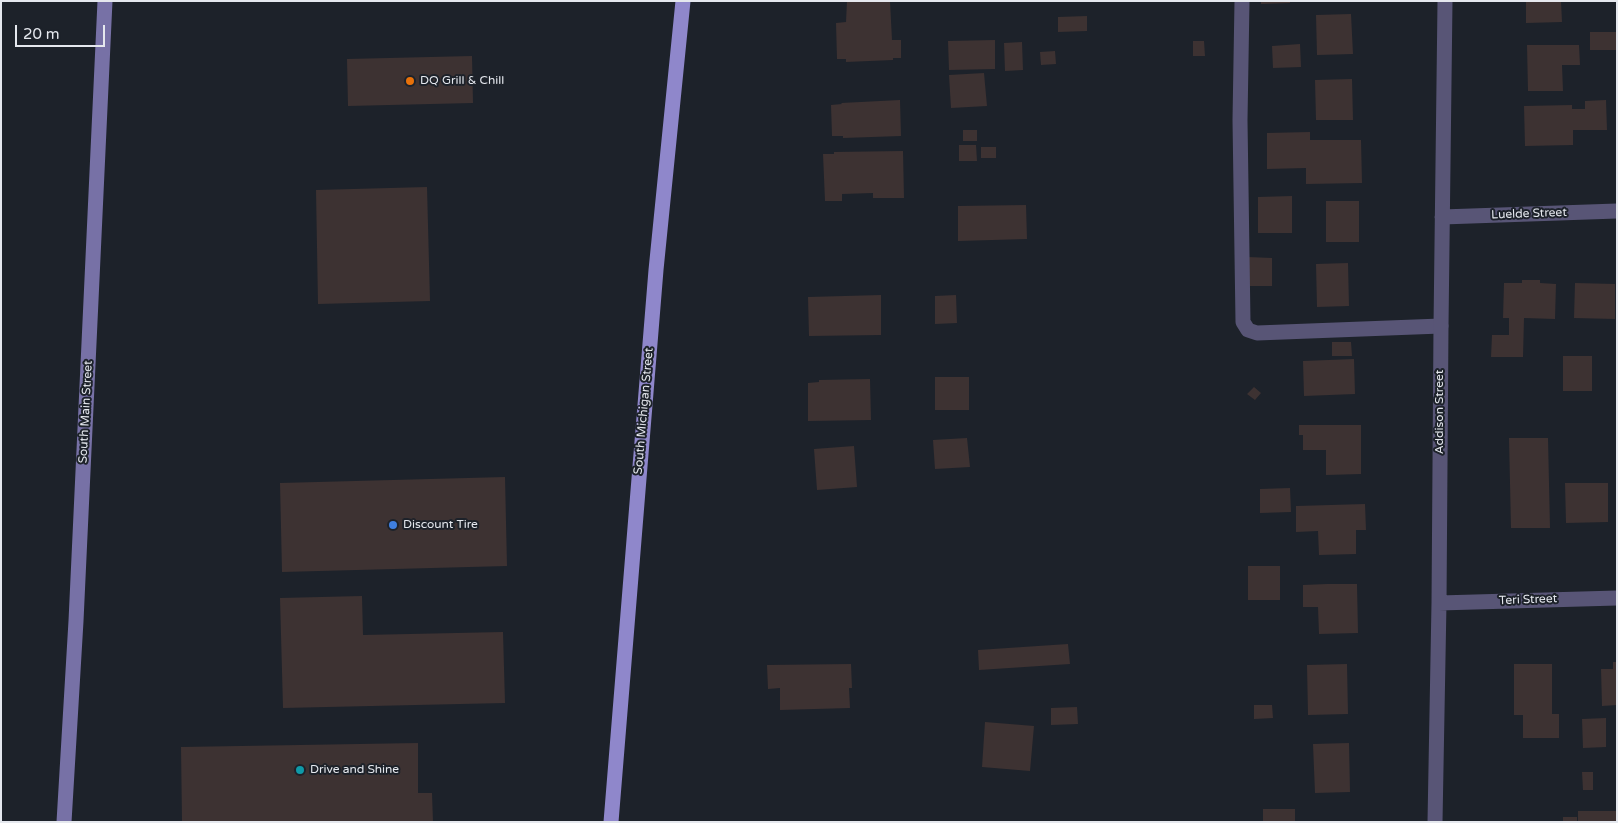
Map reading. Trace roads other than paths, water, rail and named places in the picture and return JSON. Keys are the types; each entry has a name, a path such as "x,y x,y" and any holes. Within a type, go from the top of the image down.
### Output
{"main road":[{"name":"South Michigan Street","path":"611,822 656,270 683,1"}],"street":[{"name":"South Main Street","path":"64,822 76,621 105,1"},
{"path":"1242,1 1240,120 1243,322 1248,330 1257,333 1440,326"},
{"name":"Addison Street","path":"1435,822 1445,1"},
{"name":"Luelde Street","path":"1442,217 1617,212"},
{"name":"Teri Street","path":"1439,603 1617,598"}],"place":[{"name":"DQ Grill & Chill","path":"410,81"},
{"name":"Discount Tire","path":"393,525"},
{"name":"Drive and Shine","path":"300,770"}]}
